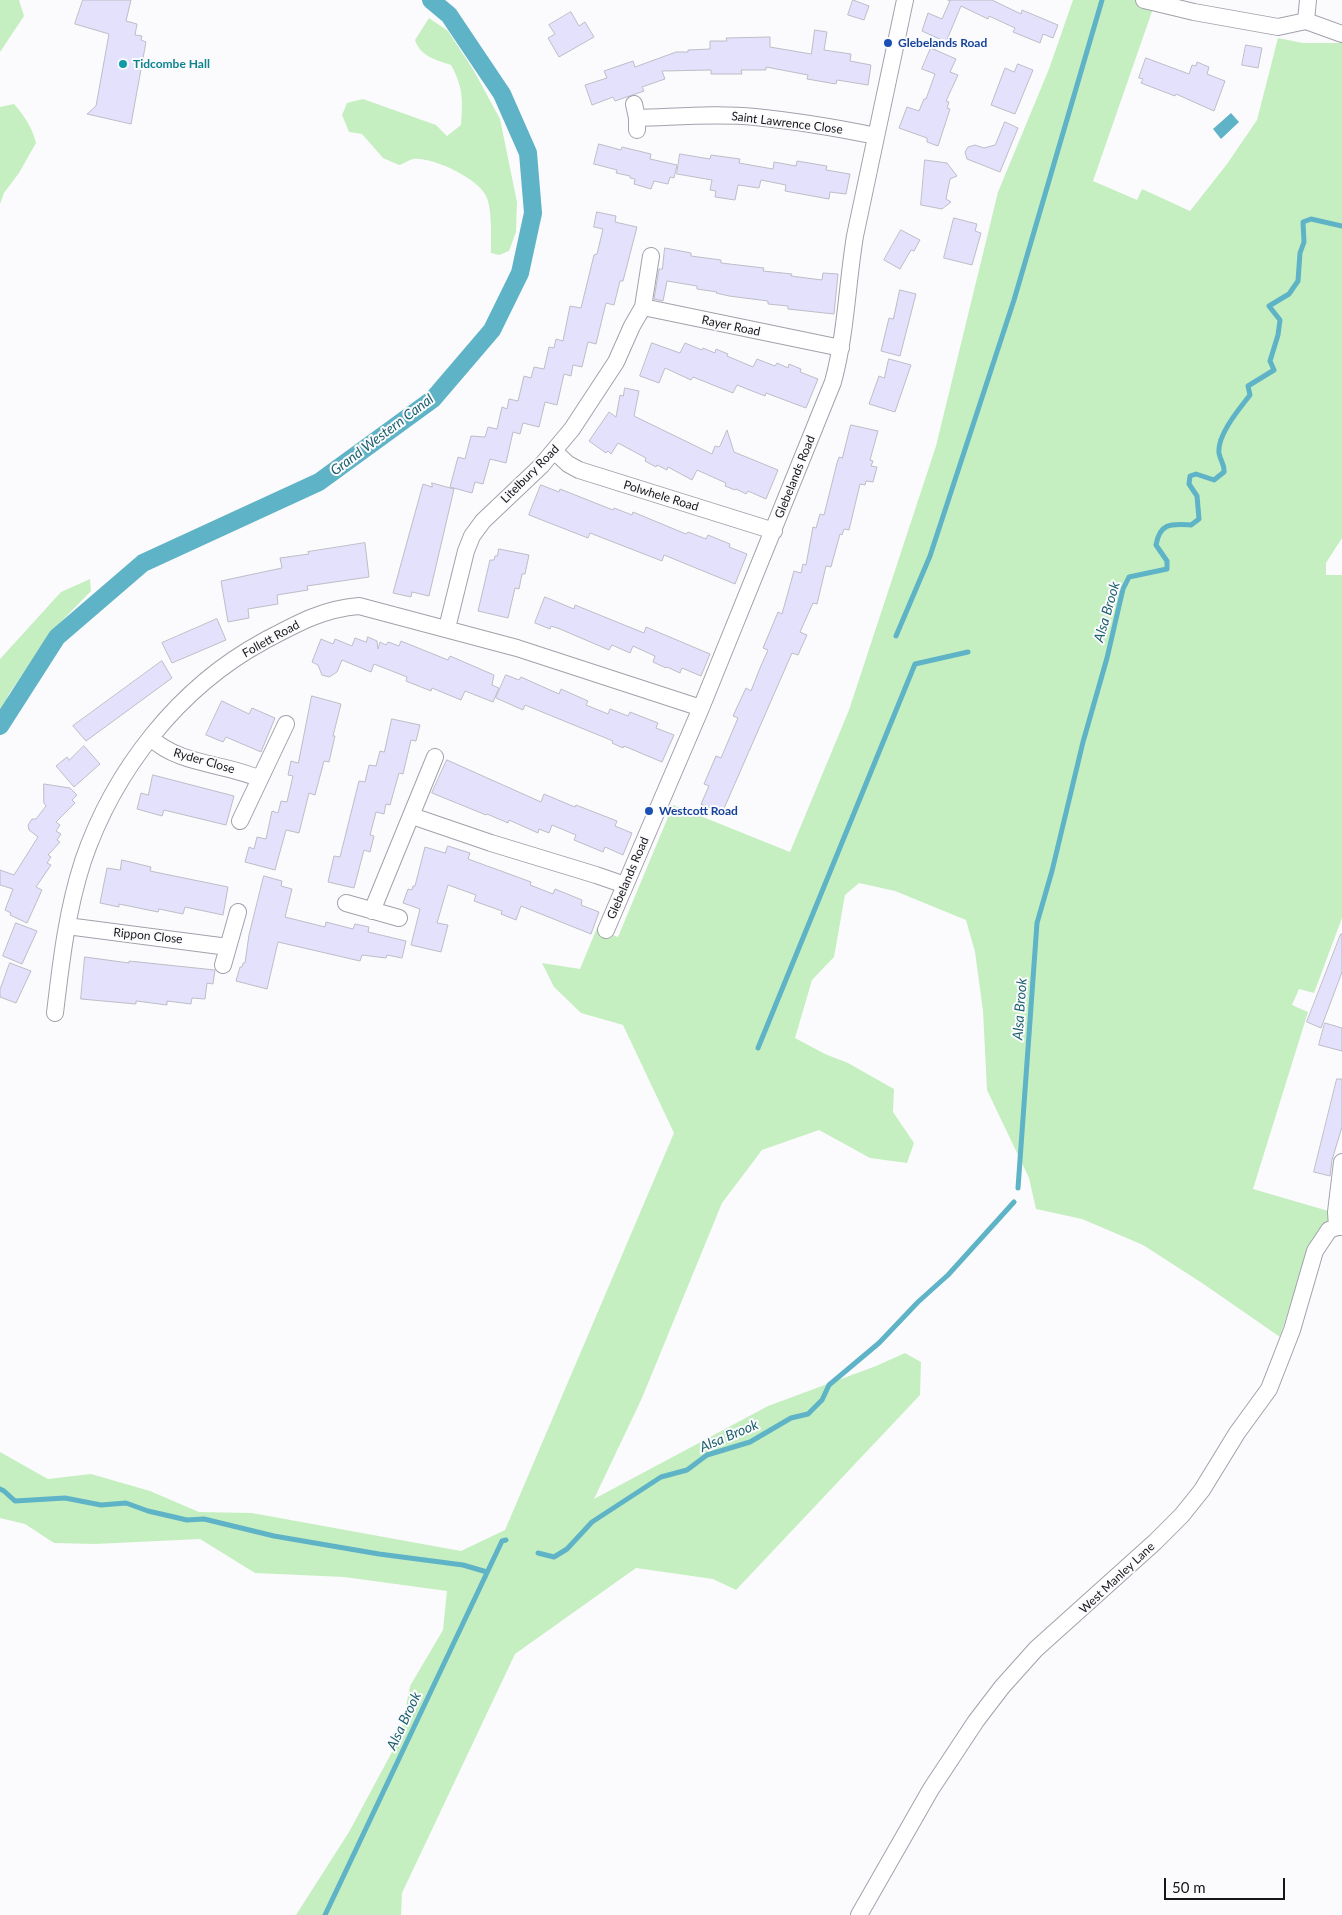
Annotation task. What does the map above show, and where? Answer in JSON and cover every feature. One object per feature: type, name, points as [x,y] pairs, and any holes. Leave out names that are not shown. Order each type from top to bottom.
[{"type":"street","name":"Glebelands Road","points":[[606,930],[701,708],[833,382],[841,348],[853,245],[905,0]]},
{"type":"street","points":[[1144,0],[1194,12],[1278,27],[1306,21],[1342,34]]},
{"type":"street","points":[[1306,21],[1308,0]]},
{"type":"street","name":"Saint Lawrence Close","points":[[636,117],[755,117],[876,136]]},
{"type":"street","points":[[643,307],[651,256]]},
{"type":"street","name":"Rayer Road","points":[[643,307],[841,348]]},
{"type":"street","name":"Litelbury Road","points":[[447,628],[472,536],[483,521],[554,452],[572,429],[616,362],[632,326],[643,307]]},
{"type":"street","name":"Polwhele Road","points":[[554,452],[568,464],[579,470],[774,531]]},
{"type":"street","name":"Follett Road","points":[[55,1013],[67,926],[83,861],[96,829],[120,782],[151,738],[200,684],[253,647],[321,613],[359,606],[447,628],[517,648],[701,708]]},
{"type":"street","points":[[240,821],[286,724]]},
{"type":"street","name":"Ryder Close","points":[[151,738],[165,750],[247,773],[260,779]]},
{"type":"street","points":[[372,911],[435,757]]},
{"type":"street","points":[[412,816],[517,851],[596,874],[625,886]]},
{"type":"street","points":[[346,903],[399,918]]},
{"type":"street","points":[[223,965],[238,912]]},
{"type":"street","name":"Rippon Close","points":[[67,926],[228,947]]},
{"type":"street","points":[[1339,1227],[1336,1212],[1342,1162]]},
{"type":"street","name":"West Manley Lane","points":[[859,1915],[931,1789],[976,1721],[1002,1687],[1036,1650],[1155,1542],[1182,1515],[1202,1490],[1268,1389],[1292,1330],[1315,1251],[1329,1230],[1339,1227]]},
{"type":"green space","points":[[0,0],[19,0],[24,16],[0,52]]},
{"type":"green space","points":[[1073,0],[1156,0],[1093,181],[1137,200],[1142,189],[1190,211],[1227,164],[1257,120],[1278,38],[1303,43],[1342,43],[1342,538],[1326,563],[1326,575],[1342,575],[1342,918],[1314,993],[1299,989],[1292,1005],[1308,1012],[1253,1189],[1332,1212],[1331,1224],[1307,1252],[1280,1337],[1143,1245],[1082,1219],[1036,1209],[1029,1178],[987,1090],[983,1011],[975,952],[966,920],[895,891],[859,883],[845,895],[834,957],[812,980],[795,1038],[825,1054],[848,1063],[894,1089],[893,1112],[914,1143],[907,1163],[870,1158],[819,1130],[762,1150],[722,1203],[642,1398],[594,1499],[768,1406],[876,1366],[905,1353],[921,1362],[920,1395],[736,1590],[713,1579],[636,1568],[515,1654],[402,1893],[401,1915],[296,1915],[349,1832],[400,1737],[410,1686],[443,1630],[447,1591],[344,1577],[255,1573],[200,1539],[95,1544],[54,1543],[25,1524],[0,1518],[0,1452],[48,1479],[91,1474],[150,1491],[199,1512],[252,1513],[461,1551],[505,1530],[674,1133],[623,1025],[581,1013],[554,987],[542,963],[580,969],[597,928],[618,937],[673,805],[790,852],[849,710],[936,446],[998,192],[1049,69]]},
{"type":"green space","points":[[429,18],[448,31],[474,71],[500,119],[517,202],[516,232],[509,251],[499,255],[491,253],[490,210],[483,191],[466,177],[443,165],[422,159],[413,159],[399,165],[383,158],[362,134],[349,132],[342,115],[347,103],[363,99],[436,125],[447,136],[461,125],[461,94],[458,80],[451,65],[425,54],[415,40]]},
{"type":"green space","points":[[14,104],[28,122],[36,143],[19,173],[4,193],[0,204],[0,107]]},
{"type":"green space","points":[[90,579],[91,591],[50,633],[9,694],[0,712],[0,659],[61,592]]},
{"type":"water","points":[[1231,113],[1239,122],[1221,139],[1213,129]]},
{"type":"building","name":"Tidcombe Hall","points":[[83,0],[131,0],[126,21],[137,24],[135,35],[142,36],[141,40],[146,42],[131,124],[87,114],[96,106],[109,34],[75,24]]},
{"type":"building","points":[[853,0],[869,6],[864,20],[848,15]]},
{"type":"building","points":[[948,0],[992,0],[1021,14],[1022,10],[1058,25],[1053,38],[1043,34],[1040,43],[1013,32],[1015,28],[989,16],[988,19],[961,6],[946,42],[922,31],[928,13],[942,19],[950,1]]},
{"type":"building","points":[[571,12],[579,26],[585,22],[594,37],[559,57],[548,38],[555,34],[549,25]]},
{"type":"building","points":[[815,30],[827,32],[824,50],[851,54],[850,61],[871,65],[868,85],[837,80],[836,84],[807,79],[808,75],[766,67],[766,70],[741,70],[742,74],[711,74],[711,70],[662,71],[665,79],[642,87],[644,91],[615,101],[613,97],[592,105],[585,85],[607,78],[604,71],[633,61],[635,67],[676,52],[710,49],[710,41],[727,41],[726,38],[770,37],[770,47],[811,54]]},
{"type":"building","points":[[1246,45],[1262,48],[1258,68],[1242,65]]},
{"type":"building","points":[[931,48],[956,59],[950,72],[958,75],[946,101],[949,102],[947,108],[950,109],[938,146],[927,142],[927,138],[899,128],[907,107],[919,111],[924,99],[926,99],[935,74],[922,69]]},
{"type":"building","points":[[1146,58],[1189,74],[1192,65],[1196,66],[1197,62],[1209,67],[1207,74],[1225,81],[1214,111],[1176,94],[1175,96],[1141,83],[1143,79],[1139,78]]},
{"type":"building","points":[[1018,64],[1033,70],[1015,114],[991,105],[1005,68],[1014,72]]},
{"type":"building","points":[[1005,122],[1018,128],[1000,172],[967,159],[965,152],[968,147],[975,145],[984,148],[995,145]]},
{"type":"building","points":[[599,144],[621,150],[622,147],[651,154],[650,159],[677,165],[674,178],[670,177],[668,184],[654,181],[651,189],[634,184],[635,179],[630,178],[630,176],[616,173],[617,170],[594,164]]},
{"type":"building","points":[[680,154],[710,159],[711,155],[740,159],[739,163],[773,169],[774,162],[796,166],[797,161],[827,166],[826,170],[850,174],[846,194],[830,192],[829,199],[785,191],[786,185],[761,180],[759,188],[738,185],[735,200],[715,197],[716,191],[710,190],[712,180],[677,174]]},
{"type":"building","points":[[925,160],[947,163],[957,176],[950,179],[946,199],[951,202],[942,209],[921,205]]},
{"type":"building","points":[[597,212],[616,216],[615,222],[637,227],[623,281],[620,281],[614,305],[606,303],[596,344],[588,342],[582,367],[573,365],[571,376],[564,374],[557,405],[545,402],[539,427],[523,423],[520,434],[513,432],[506,463],[490,459],[483,484],[475,482],[472,493],[450,487],[458,457],[465,459],[471,436],[485,437],[488,427],[497,429],[502,407],[507,409],[509,399],[518,401],[524,376],[531,378],[534,367],[544,369],[549,347],[554,348],[556,339],[563,341],[570,306],[581,308],[594,255],[597,254],[603,229],[594,227]]},
{"type":"building","points":[[954,218],[977,224],[975,231],[981,233],[972,265],[944,258]]},
{"type":"building","points":[[901,230],[920,240],[914,251],[911,250],[900,269],[884,260]]},
{"type":"building","points":[[665,248],[691,253],[691,256],[721,260],[721,263],[764,268],[763,271],[792,274],[791,276],[822,280],[823,273],[838,274],[834,314],[788,309],[788,306],[768,304],[768,301],[729,296],[697,289],[697,286],[667,281],[663,301],[654,299]]},
{"type":"building","points":[[900,290],[916,294],[900,356],[881,351],[889,318],[893,319]]},
{"type":"building","points":[[652,343],[680,353],[685,343],[715,353],[716,349],[753,367],[757,359],[775,366],[777,363],[788,368],[789,364],[801,369],[800,372],[818,379],[806,408],[766,393],[765,396],[737,385],[733,393],[693,377],[691,380],[665,368],[659,383],[640,376]]},
{"type":"building","points":[[889,359],[911,365],[895,412],[869,404],[879,376],[884,378]]},
{"type":"building","points":[[625,388],[639,391],[634,416],[712,454],[715,446],[720,446],[727,430],[734,452],[778,470],[766,499],[748,491],[746,494],[725,486],[726,483],[697,470],[692,480],[668,467],[667,470],[657,465],[656,467],[645,461],[646,458],[618,443],[611,454],[608,451],[606,453],[589,441],[609,412],[616,417],[620,395],[623,396]]},
{"type":"building","points":[[851,425],[878,431],[870,460],[873,461],[871,466],[877,467],[873,482],[866,481],[865,485],[860,484],[849,530],[844,529],[842,535],[840,534],[831,567],[826,566],[817,604],[813,603],[800,632],[807,635],[798,655],[792,653],[722,813],[701,804],[709,786],[704,784],[716,756],[721,758],[738,718],[733,716],[746,688],[751,691],[768,650],[763,648],[778,612],[782,614],[794,571],[801,573],[803,564],[806,565],[813,527],[816,528],[820,514],[824,515],[837,463],[839,457],[842,458]]},
{"type":"building","points":[[432,483],[454,489],[429,596],[412,592],[411,597],[393,593],[423,484],[432,487]]},
{"type":"building","points":[[541,485],[559,492],[560,489],[613,510],[614,508],[632,515],[633,512],[686,534],[688,532],[706,539],[708,535],[730,544],[729,547],[747,554],[735,584],[664,555],[662,561],[590,533],[588,538],[529,515]]},
{"type":"building","points":[[365,543],[369,577],[307,586],[308,590],[277,595],[278,604],[248,609],[249,618],[228,622],[221,581],[282,568],[280,558]]},
{"type":"building","points":[[499,549],[529,555],[525,574],[522,574],[519,589],[515,588],[508,618],[478,611],[490,560],[494,560]]},
{"type":"building","points":[[545,597],[574,609],[575,605],[644,633],[646,627],[710,654],[701,676],[682,668],[680,673],[666,668],[653,662],[655,656],[633,646],[630,653],[612,645],[609,650],[560,629],[551,626],[550,629],[535,623]]},
{"type":"building","points":[[217,619],[226,640],[172,663],[162,643]]},
{"type":"building","points":[[368,637],[377,641],[378,649],[380,642],[386,645],[388,642],[399,646],[401,641],[448,660],[450,656],[494,675],[492,685],[499,688],[493,702],[465,691],[461,700],[432,688],[431,691],[406,681],[407,677],[374,664],[371,672],[342,660],[337,672],[329,677],[322,675],[318,665],[312,662],[321,639],[333,644],[335,639],[352,646],[355,638],[366,642]]},
{"type":"building","points":[[162,661],[172,678],[86,741],[73,726]]},
{"type":"building","points":[[506,675],[519,680],[521,677],[559,694],[561,689],[588,701],[586,705],[608,714],[610,709],[628,716],[630,712],[658,723],[656,728],[674,735],[662,762],[624,746],[623,748],[612,743],[613,741],[525,705],[523,710],[496,698]]},
{"type":"building","points":[[312,696],[341,704],[329,762],[324,761],[315,795],[309,793],[299,833],[286,830],[275,870],[245,862],[249,847],[254,849],[257,837],[266,839],[272,811],[278,813],[281,801],[287,802],[293,776],[288,775],[291,761],[298,763]]},
{"type":"building","points":[[222,701],[249,714],[252,708],[275,718],[261,752],[226,737],[223,742],[206,735]]},
{"type":"building","points":[[392,719],[420,725],[416,741],[411,740],[403,774],[399,773],[390,805],[386,804],[384,814],[376,812],[370,835],[374,836],[370,852],[364,850],[354,888],[328,882],[334,856],[340,857],[359,781],[365,782],[369,765],[376,766],[380,751],[384,752]]},
{"type":"building","points":[[84,746],[100,764],[74,787],[56,766],[67,757],[69,760]]},
{"type":"building","points":[[447,760],[541,802],[544,794],[617,821],[615,826],[632,833],[623,855],[605,847],[603,852],[574,840],[576,835],[552,825],[549,833],[539,829],[538,833],[509,820],[508,823],[432,793]]},
{"type":"building","points":[[153,775],[234,796],[226,825],[164,810],[162,816],[137,809],[141,793],[148,795]]},
{"type":"building","points":[[44,784],[70,788],[77,795],[72,800],[75,803],[56,822],[60,825],[56,831],[61,834],[57,840],[60,842],[48,855],[51,857],[47,863],[51,865],[36,887],[42,890],[27,923],[10,915],[11,913],[5,910],[13,889],[0,885],[0,870],[14,875],[38,837],[29,830],[28,825],[32,819],[36,819],[46,806],[44,803]]},
{"type":"building","points":[[448,846],[470,853],[468,859],[531,882],[530,885],[553,894],[555,889],[582,900],[581,905],[599,912],[591,934],[521,906],[516,920],[501,914],[502,911],[474,901],[476,895],[448,885],[437,923],[448,925],[441,952],[411,945],[420,909],[403,903],[408,889],[412,890],[413,886],[415,886],[425,847],[445,853]]},
{"type":"building","points":[[122,860],[151,867],[150,871],[228,887],[223,915],[185,907],[183,914],[159,909],[158,912],[119,904],[119,907],[100,903],[107,868],[120,870]]},
{"type":"building","points":[[264,876],[282,881],[281,886],[292,889],[285,917],[325,927],[326,922],[353,929],[355,924],[369,927],[368,932],[406,941],[402,958],[387,955],[386,958],[362,955],[360,961],[278,942],[267,989],[236,981],[240,967],[245,963],[249,935]]},
{"type":"building","points":[[16,923],[37,931],[22,964],[3,956]]},
{"type":"building","points":[[1341,934],[1342,972],[1321,1028],[1307,1022]]},
{"type":"building","points":[[85,957],[129,963],[129,961],[215,970],[213,984],[207,983],[205,999],[192,998],[191,1004],[167,1001],[167,1005],[136,1001],[136,1004],[81,999]]},
{"type":"building","points":[[10,963],[31,971],[16,1003],[0,997],[0,990]]},
{"type":"building","points":[[1325,1023],[1342,1028],[1342,1051],[1319,1045]]},
{"type":"building","points":[[1337,1079],[1342,1079],[1342,1127],[1332,1160],[1330,1176],[1314,1172]]},
{"type":"waterway","name":"Grand Western Canal","points":[[0,726],[57,637],[143,563],[319,482],[433,399],[492,330],[520,273],[533,213],[528,153],[502,94],[449,15],[431,0]]},
{"type":"waterway","points":[[896,636],[930,556],[1014,300],[1102,0]]},
{"type":"waterway","name":"Alsa Brook","points":[[1018,1188],[1037,923],[1052,871],[1083,742],[1107,658],[1123,589],[1129,577],[1167,569],[1167,561],[1156,545],[1160,532],[1164,528],[1178,524],[1191,525],[1199,519],[1197,496],[1189,484],[1190,476],[1196,474],[1214,480],[1224,472],[1219,453],[1221,438],[1250,395],[1248,386],[1274,370],[1270,361],[1278,335],[1280,320],[1269,306],[1289,294],[1298,281],[1300,253],[1304,242],[1303,222],[1311,219],[1342,226]]},
{"type":"waterway","points":[[758,1048],[915,664],[968,652]]},
{"type":"waterway","name":"Alsa Brook","points":[[538,1553],[554,1557],[567,1549],[592,1522],[661,1477],[687,1470],[707,1455],[750,1442],[791,1418],[808,1414],[822,1400],[829,1385],[879,1343],[918,1302],[948,1275],[1014,1202]]},
{"type":"waterway","points":[[0,1489],[15,1501],[65,1498],[101,1505],[126,1503],[148,1511],[187,1520],[204,1519],[274,1536],[379,1554],[463,1565],[487,1572]]},
{"type":"waterway","name":"Alsa Brook","points":[[325,1915],[502,1541],[506,1540]]},
{"type":"place","name":"Glebelands Road","points":[[888,43]]},
{"type":"place","name":"Tidcombe Hall","points":[[123,64]]},
{"type":"place","name":"Westcott Road","points":[[649,811]]}]
